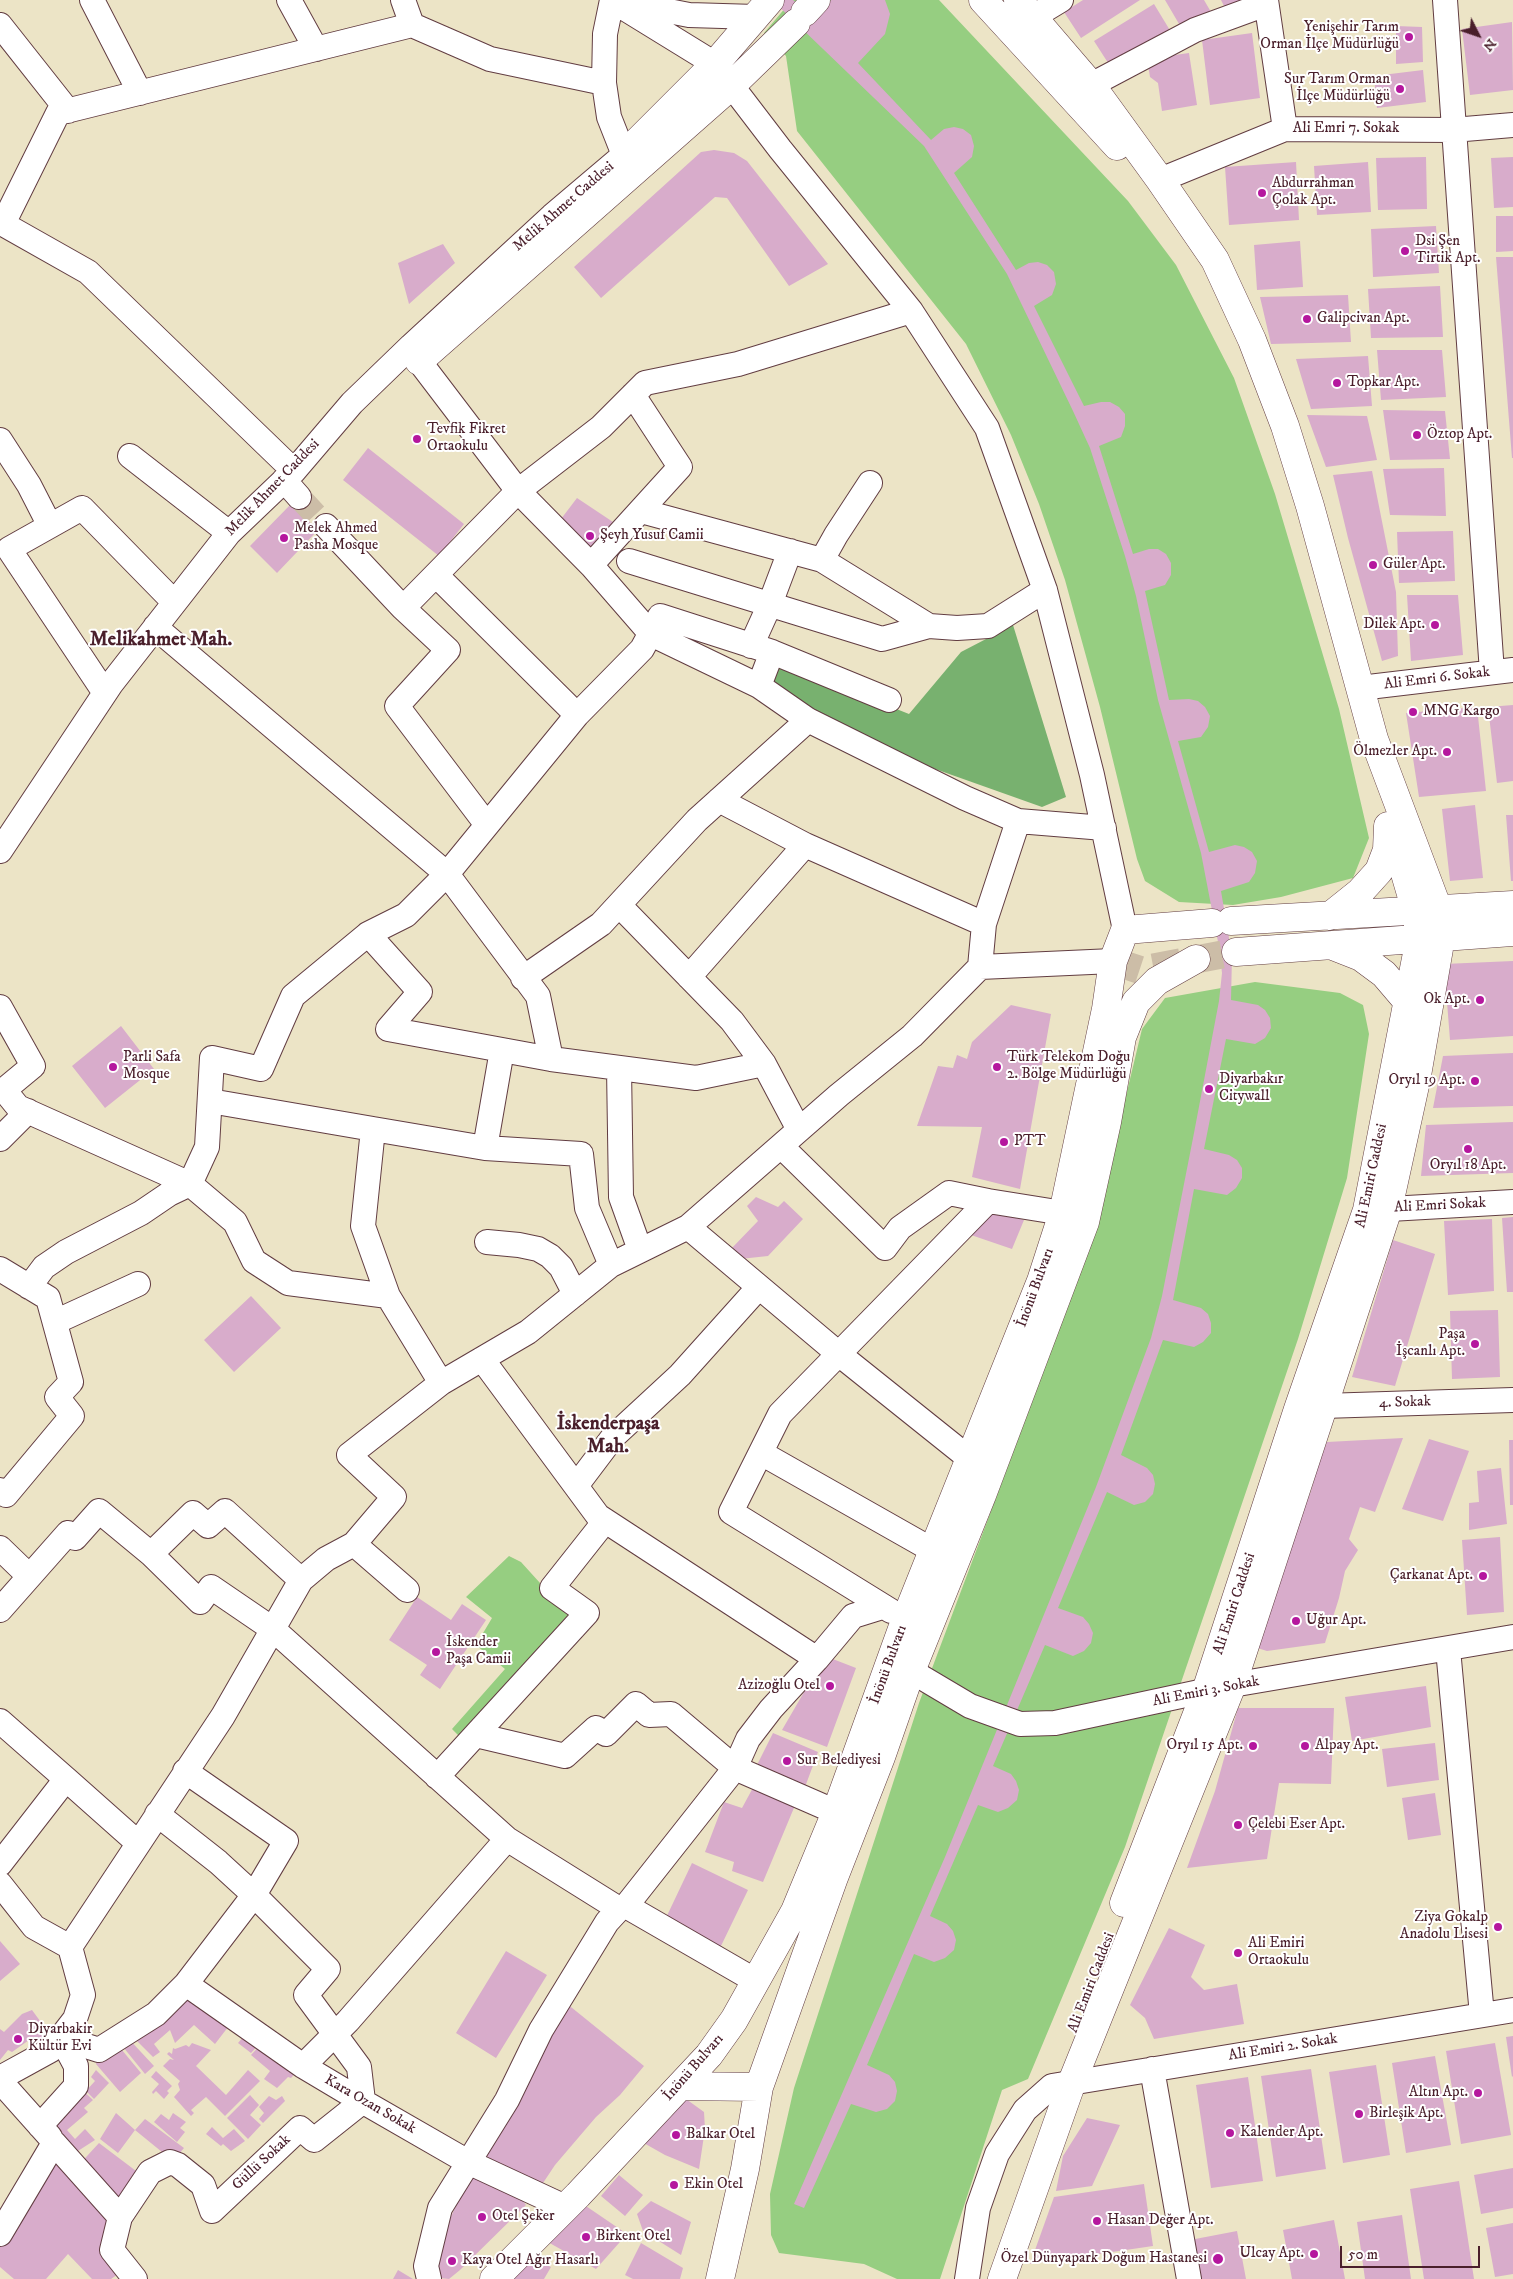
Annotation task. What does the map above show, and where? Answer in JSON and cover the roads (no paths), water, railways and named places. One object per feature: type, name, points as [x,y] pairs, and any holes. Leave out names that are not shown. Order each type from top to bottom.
[{"type":"main road","points":[[983,0],[1116,145],[1160,180]]},
{"type":"main road","points":[[624,155],[715,64],[763,8]]},
{"type":"main road","points":[[1025,9],[1090,85],[1160,180],[1214,260],[1252,340],[1285,426],[1310,506],[1339,618],[1374,739],[1427,910]]},
{"type":"main road","points":[[415,354],[732,85],[806,12]]},
{"type":"main road","points":[[1374,739],[1372,766],[1388,818],[1427,910]]},
{"type":"main road","points":[[1330,916],[1360,892],[1379,871],[1386,850],[1388,818]]},
{"type":"main road","points":[[1125,930],[1222,922],[1513,905]]},
{"type":"main road","name":"Ali Emiri Caddesi","points":[[984,2279],[1219,1688],[1310,1408],[1378,1209],[1407,1001],[1430,938],[1427,910]]},
{"type":"main road","name":"İnönü Bulvarı","points":[[494,2279],[709,2055],[734,2020],[794,1911],[836,1812],[894,1612],[934,1551],[1041,1281],[1063,1213],[1106,1009],[1113,962],[1125,930]]},
{"type":"main road","points":[[1236,952],[1513,932]]},
{"type":"main road","points":[[1378,1209],[1416,1081],[1430,938]]},
{"type":"main road","points":[[1330,944],[1361,958],[1384,974],[1407,1001]]},
{"type":"main road","points":[[720,2279],[745,2169],[758,2087],[833,1880],[881,1757],[911,1671],[982,1495],[1084,1222],[1126,1028],[1136,1002],[1157,981],[1196,959]]},
{"type":"main road","points":[[1002,2279],[1062,2084]]},
{"type":"main road","points":[[680,2086],[758,2087]]},
{"type":"street","points":[[92,0],[140,93]]},
{"type":"street","points":[[289,0],[316,49]]},
{"type":"street","points":[[403,0],[412,25]]},
{"type":"street","points":[[612,0],[689,15],[763,8]]},
{"type":"street","points":[[612,0],[715,64],[780,149],[911,311],[987,428],[1046,590],[1104,828],[1125,930]]},
{"type":"street","points":[[612,0],[605,34],[604,83],[609,117],[624,155]]},
{"type":"street","points":[[1025,9],[1061,0]]},
{"type":"street","points":[[1446,0],[1453,84],[1453,130],[1502,671]]},
{"type":"street","points":[[1090,85],[1195,30],[1266,2],[1285,129]]},
{"type":"street","points":[[0,25],[68,111]]},
{"type":"street","points":[[292,483],[88,272],[2,223],[58,114],[412,25],[490,59],[604,83]]},
{"type":"street","name":"Ali Emri 7. Sokak","points":[[1160,180],[1285,129],[1453,130],[1513,125]]},
{"type":"street","name":"Melik Ahmet Caddesi","points":[[0,851],[105,693],[228,533],[292,483],[352,403],[415,354],[552,216],[624,155]]},
{"type":"street","points":[[403,608],[518,491],[601,427],[645,383],[738,364],[911,311]]},
{"type":"street","points":[[415,354],[518,491],[591,565],[651,634],[759,686],[808,720],[965,798],[1018,821],[1104,828]]},
{"type":"street","points":[[591,565],[680,467],[633,395]]},
{"type":"street","points":[[0,440],[30,485],[50,526]]},
{"type":"street","points":[[130,456],[228,533]]},
{"type":"street","points":[[822,560],[836,534],[870,483]]},
{"type":"street","points":[[105,693],[9,549],[82,508],[174,602]]},
{"type":"street","points":[[641,510],[822,560],[929,626]]},
{"type":"street","points":[[326,526],[403,608],[448,650],[397,706],[487,825]]},
{"type":"street","points":[[759,686],[762,649],[770,604],[790,552]]},
{"type":"street","points":[[629,561],[882,639],[929,626],[957,628],[988,626],[1046,590]]},
{"type":"street","points":[[436,575],[576,715]]},
{"type":"street","points":[[29,1287],[44,1266],[141,1213],[169,1194],[190,1184],[207,1147],[212,1058],[261,1068],[292,996],[368,934],[406,914],[446,874],[576,715],[642,649],[660,616],[762,649],[889,700]]},
{"type":"street","points":[[155,628],[446,874],[538,996],[552,1059]]},
{"type":"street","name":"Ali Emri 6. Sokak","points":[[1360,688],[1502,671]]},
{"type":"street","points":[[523,978],[601,924],[697,820],[808,720]]},
{"type":"street","points":[[719,800],[805,845],[984,924]]},
{"type":"street","points":[[70,1946],[223,1716],[301,1580],[326,1559],[354,1544],[394,1497],[349,1455],[441,1383],[528,1332],[611,1265],[688,1227],[799,1130],[912,1036],[980,967],[984,924],[1018,821]]},
{"type":"street","points":[[689,977],[805,845]]},
{"type":"street","points":[[619,905],[732,1021],[764,1064],[799,1130]]},
{"type":"street","points":[[368,934],[420,992],[388,1029],[552,1059],[696,1078],[764,1064]]},
{"type":"street","points":[[980,967],[1113,962]]},
{"type":"street","points":[[0,1007],[33,1066],[2,1092],[18,1107],[190,1184],[235,1222],[254,1261],[288,1284],[388,1296]]},
{"type":"street","points":[[485,1148],[502,1050]]},
{"type":"street","points":[[619,1068],[621,1197],[640,1250]]},
{"type":"street","points":[[210,1101],[485,1148],[581,1154],[587,1208],[611,1265]]},
{"type":"street","points":[[0,1139],[28,1111]]},
{"type":"street","points":[[373,1129],[363,1226],[388,1296],[441,1383]]},
{"type":"street","points":[[781,1146],[885,1248],[900,1228],[949,1193],[1063,1213]]},
{"type":"street","points":[[894,1612],[730,1512],[780,1414],[840,1355],[988,1200]]},
{"type":"street","name":"Ali Emri Sokak","points":[[1378,1209],[1513,1202]]},
{"type":"street","points":[[688,1227],[840,1355],[970,1459]]},
{"type":"street","points":[[487,1242],[520,1245],[538,1250],[550,1256],[561,1267],[575,1294]]},
{"type":"street","points":[[0,1269],[48,1298],[71,1382],[57,1397],[72,1416],[6,1495],[0,1490]]},
{"type":"street","points":[[55,1322],[138,1284]]},
{"type":"street","points":[[576,1486],[613,1437],[680,1376],[759,1287]]},
{"type":"street","points":[[482,1359],[598,1516],[817,1659]]},
{"type":"street","name":"4. Sokak","points":[[1310,1408],[1513,1400]]},
{"type":"street","points":[[761,1453],[934,1551]]},
{"type":"street","points":[[0,1610],[68,1533],[75,1538],[100,1511],[151,1554],[200,1602],[211,1586],[274,1630],[507,1840],[623,1908],[756,1982]]},
{"type":"street","points":[[151,1554],[193,1513],[208,1526],[225,1511],[301,1580]]},
{"type":"street","points":[[437,1777],[587,1613],[552,1588],[606,1521]]},
{"type":"street","points":[[354,1544],[407,1590]]},
{"type":"street","points":[[0,1548],[29,1576]]},
{"type":"street","points":[[429,2279],[426,2266],[440,2208],[507,2100],[540,2030],[607,1922],[623,1908],[735,1768],[748,1739],[765,1716],[853,1616],[894,1612]]},
{"type":"street","name":"Ali Emiri 3. Sokak","points":[[911,1671],[970,1706],[1020,1724],[1055,1723],[1219,1688],[1513,1637]]},
{"type":"street","points":[[1448,1649],[1482,2015]]},
{"type":"street","points":[[476,1735],[565,1756],[596,1728],[606,1734],[636,1704],[649,1715],[671,1714],[735,1768],[836,1812]]},
{"type":"street","points":[[0,1721],[138,1843]]},
{"type":"street","points":[[61,2038],[100,2050],[156,2014],[186,1984],[254,1895],[286,1841],[185,1771]]},
{"type":"street","points":[[0,1864],[66,1779]]},
{"type":"street","points":[[157,1814],[218,1862],[328,1968],[306,1995],[359,2067],[363,2101]]},
{"type":"street","points":[[303,2066],[348,2022],[507,1840]]},
{"type":"street","points":[[0,1884],[34,1927],[70,1946],[83,1995],[75,2020],[51,2050],[0,2079],[120,2217],[112,2250],[135,2279]]},
{"type":"street","name":"Kara Ozan Sokak","points":[[186,1984],[303,2066],[468,2162],[565,2207]]},
{"type":"street","name":"Ali Emiri 2. Sokak","points":[[1062,2084],[1513,2010]]},
{"type":"street","points":[[0,2234],[54,2143],[76,2086],[76,2066],[61,2038]]},
{"type":"street","points":[[1152,2069],[1189,2279]]},
{"type":"street","points":[[968,2279],[978,2208],[997,2154],[1024,2110],[1062,2084]]},
{"type":"street","name":"Güllü Sokak","points":[[120,2217],[150,2172],[170,2162],[178,2165],[203,2185],[212,2211],[300,2128],[314,2140],[363,2101]]},
{"type":"tunnel","points":[[299,497],[326,526]]},
{"type":"tunnel","points":[[1113,961],[1140,970],[1236,952]]},
{"type":"place","name":"Yenişehir Tarım Orman İlçe Müdürlüğü","points":[[1409,37]]},
{"type":"place","name":"Sur Tarım Orman İlçe Müdürlüğü","points":[[1400,89]]},
{"type":"place","name":"Abdurrahman Çolak Apt.","points":[[1262,193]]},
{"type":"place","name":"Dsi Şen Tirtik Apt.","points":[[1405,251]]},
{"type":"place","name":"Galipcivan Apt.","points":[[1307,319]]},
{"type":"place","name":"Topkar Apt.","points":[[1337,383]]},
{"type":"place","name":"Öztop Apt.","points":[[1417,435]]},
{"type":"place","name":"Tevfik Fikret Ortaokulu","points":[[417,439]]},
{"type":"place","name":"Şeyh Yusuf Camii","points":[[590,536]]},
{"type":"place","name":"Melek Ahmed Pasha Mosque","points":[[284,538]]},
{"type":"place","name":"Güler Apt.","points":[[1373,565]]},
{"type":"place","name":"Dilek Apt.","points":[[1435,625]]},
{"type":"place","name":"MNG Kargo","points":[[1413,712]]},
{"type":"place","name":"Ölmezler Apt.","points":[[1447,752]]},
{"type":"place","name":"Ok Apt.","points":[[1480,1000]]},
{"type":"place","name":"Parli Safa Mosque","points":[[113,1067]]},
{"type":"place","name":"Türk Telekom Doğu 2. Bölge Müdürlüğü","points":[[997,1067]]},
{"type":"place","name":"Oryıl 19 Apt.","points":[[1475,1081]]},
{"type":"place","name":"Diyarbakır Citywall","points":[[1209,1089]]},
{"type":"place","name":"PTT","points":[[1004,1142]]},
{"type":"place","name":"Oryıl 18 Apt.","points":[[1468,1149]]},
{"type":"place","name":"Paşa İşcanlı Apt.","points":[[1475,1344]]},
{"type":"place","name":"Çarkanat Apt.","points":[[1483,1576]]},
{"type":"place","name":"Uğur Apt.","points":[[1296,1621]]},
{"type":"place","name":"İskender Paşa Camii","points":[[436,1652]]},
{"type":"place","name":"Azizoğlu Otel","points":[[830,1686]]},
{"type":"place","name":"Oryıl 15 Apt.","points":[[1253,1746]]},
{"type":"place","name":"Alpay Apt.","points":[[1305,1746]]},
{"type":"place","name":"Sur Belediyesi","points":[[787,1761]]},
{"type":"place","name":"Çelebi Eser Apt.","points":[[1238,1825]]},
{"type":"place","name":"Ziya Gokalp Anadolu Lisesi","points":[[1498,1927]]},
{"type":"place","name":"Ali Emiri Ortaokulu","points":[[1238,1953]]},
{"type":"place","name":"Diyarbakir Kültür Evi","points":[[18,2039]]},
{"type":"place","name":"Altın Apt.","points":[[1478,2093]]},
{"type":"place","name":"Birleşik Apt.","points":[[1359,2114]]},
{"type":"place","name":"Kalender Apt.","points":[[1230,2133]]},
{"type":"place","name":"Balkar Otel","points":[[676,2135]]},
{"type":"place","name":"Ekin Otel","points":[[674,2185]]},
{"type":"place","name":"Otel Şeker","points":[[482,2217]]},
{"type":"place","name":"Hasan Değer Apt.","points":[[1097,2221]]},
{"type":"place","name":"Birkent Otel","points":[[586,2237]]},
{"type":"place","name":"Ulcay Apt.","points":[[1314,2254]]},
{"type":"place","name":"Özel Dünyapark Doğum Hastanesi","points":[[1218,2259]]},
{"type":"place","name":"Kaya Otel Ağır Hasarlı","points":[[452,2261]]},
{"type":"district","name":"Melikahmet Mah.","points":[[161,641]]},
{"type":"district","name":"İskenderpaşa Mah.","points":[[608,1436]]}]
